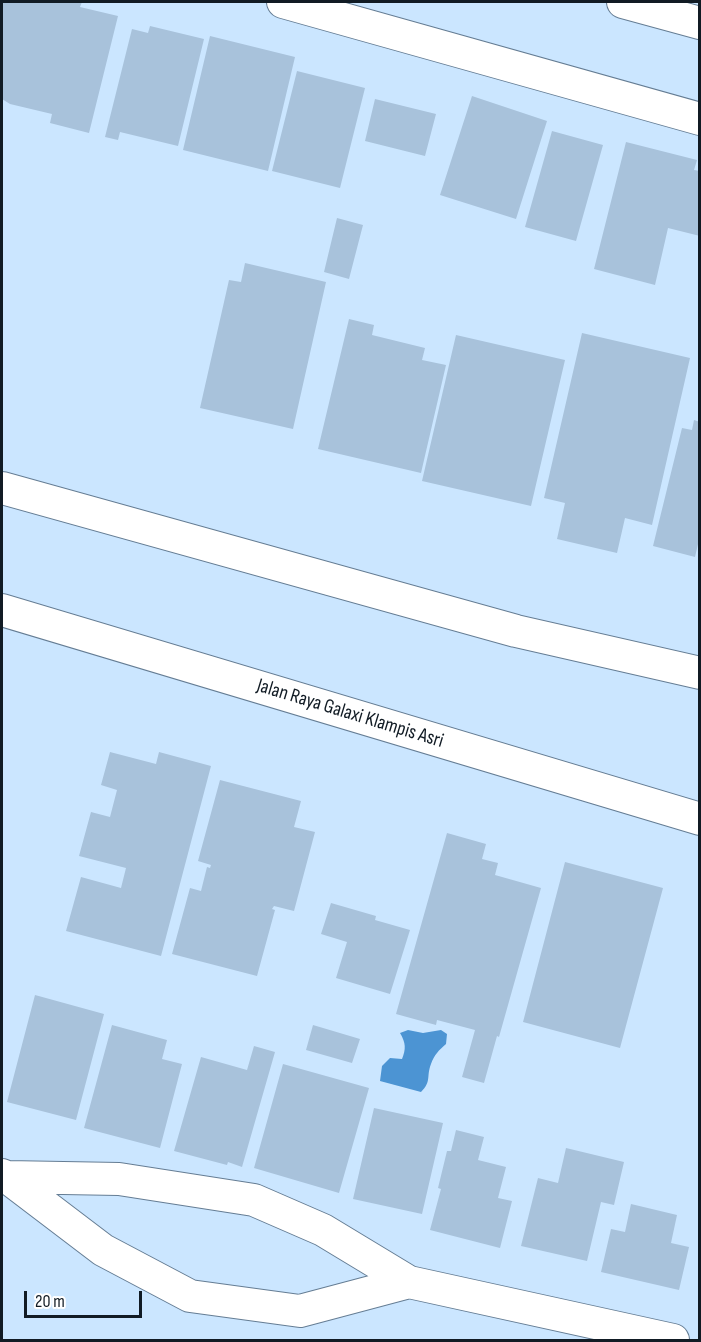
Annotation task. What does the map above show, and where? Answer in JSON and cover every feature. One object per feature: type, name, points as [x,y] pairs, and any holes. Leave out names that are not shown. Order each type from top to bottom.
[{"type":"street","points":[[623,2],[699,23]]},
{"type":"street","points":[[299,4],[699,119]]},
{"type":"street","points":[[2,488],[516,631],[699,673]]},
{"type":"street","name":"Jalan Raya Galaxi Klampis Asri","points":[[2,610],[699,819]]},
{"type":"street","points":[[4,1176],[119,1179],[254,1200],[323,1230],[409,1282],[673,1341]]},
{"type":"street","points":[[4,1176],[103,1250],[190,1296],[300,1311],[409,1282]]},
{"type":"water","points":[[408,1030],[423,1033],[441,1030],[447,1034],[446,1044],[434,1058],[428,1082],[421,1092],[380,1081],[382,1066],[390,1058],[402,1059],[405,1046],[400,1033]]},
{"type":"building","points":[[2,2],[82,2],[80,7],[118,16],[89,133],[50,123],[52,114],[10,104],[2,99]]},
{"type":"building","points":[[150,26],[204,39],[178,146],[120,132],[118,140],[105,137],[132,29],[148,33]]},
{"type":"building","points":[[210,36],[295,57],[268,171],[183,150]]},
{"type":"building","points":[[297,71],[365,88],[340,188],[272,171]]},
{"type":"building","points":[[472,96],[547,121],[516,219],[440,195]]},
{"type":"building","points":[[375,99],[436,114],[425,156],[365,141]]},
{"type":"building","points":[[552,131],[603,145],[576,241],[525,227]]},
{"type":"building","points":[[626,142],[697,160],[694,170],[700,171],[700,236],[668,228],[655,285],[594,269]]},
{"type":"building","points":[[337,218],[363,225],[349,279],[324,272]]},
{"type":"building","points":[[245,263],[326,282],[293,429],[200,408],[229,280],[241,282]]},
{"type":"building","points":[[349,319],[374,325],[372,335],[425,348],[422,360],[446,365],[421,473],[318,449]]},
{"type":"building","points":[[582,333],[690,358],[652,525],[625,518],[617,553],[557,539],[565,503],[544,498]]},
{"type":"building","points":[[456,335],[565,360],[531,506],[422,481]]},
{"type":"building","points":[[694,420],[700,422],[700,544],[698,544],[695,557],[653,546],[682,428],[692,430]]},
{"type":"building","points":[[110,752],[156,764],[159,752],[211,766],[161,956],[66,931],[81,877],[121,888],[126,868],[79,856],[91,812],[110,817],[117,790],[101,785]]},
{"type":"building","points":[[220,780],[301,801],[294,827],[315,832],[294,911],[274,906],[272,909],[275,910],[257,976],[172,954],[190,888],[201,891],[207,867],[210,868],[211,865],[198,861]]},
{"type":"building","points":[[447,833],[486,844],[482,859],[498,863],[495,875],[541,888],[484,1083],[462,1077],[475,1030],[437,1020],[436,1025],[396,1014]]},
{"type":"building","points":[[565,862],[663,888],[620,1048],[523,1022]]},
{"type":"building","points":[[331,903],[376,916],[375,920],[410,930],[390,994],[336,978],[347,942],[321,934]]},
{"type":"building","points":[[35,995],[104,1014],[76,1120],[7,1102]]},
{"type":"building","points":[[112,1025],[167,1040],[162,1059],[182,1064],[160,1148],[84,1128]]},
{"type":"building","points":[[313,1025],[360,1039],[352,1063],[306,1050]]},
{"type":"building","points":[[254,1046],[275,1052],[242,1167],[174,1151],[201,1057],[247,1070]]},
{"type":"building","points":[[283,1064],[369,1088],[339,1193],[254,1168]]},
{"type":"building","points":[[374,1108],[443,1123],[422,1214],[353,1199]]},
{"type":"building","points":[[456,1130],[484,1137],[478,1160],[506,1167],[498,1198],[512,1201],[500,1248],[430,1230],[441,1189],[438,1188],[447,1151],[451,1151]]},
{"type":"building","points":[[566,1148],[624,1162],[614,1205],[601,1202],[587,1261],[521,1246],[538,1178],[558,1183]]},
{"type":"building","points":[[631,1204],[677,1215],[671,1243],[689,1247],[679,1290],[601,1272],[611,1229],[625,1232]]}]
